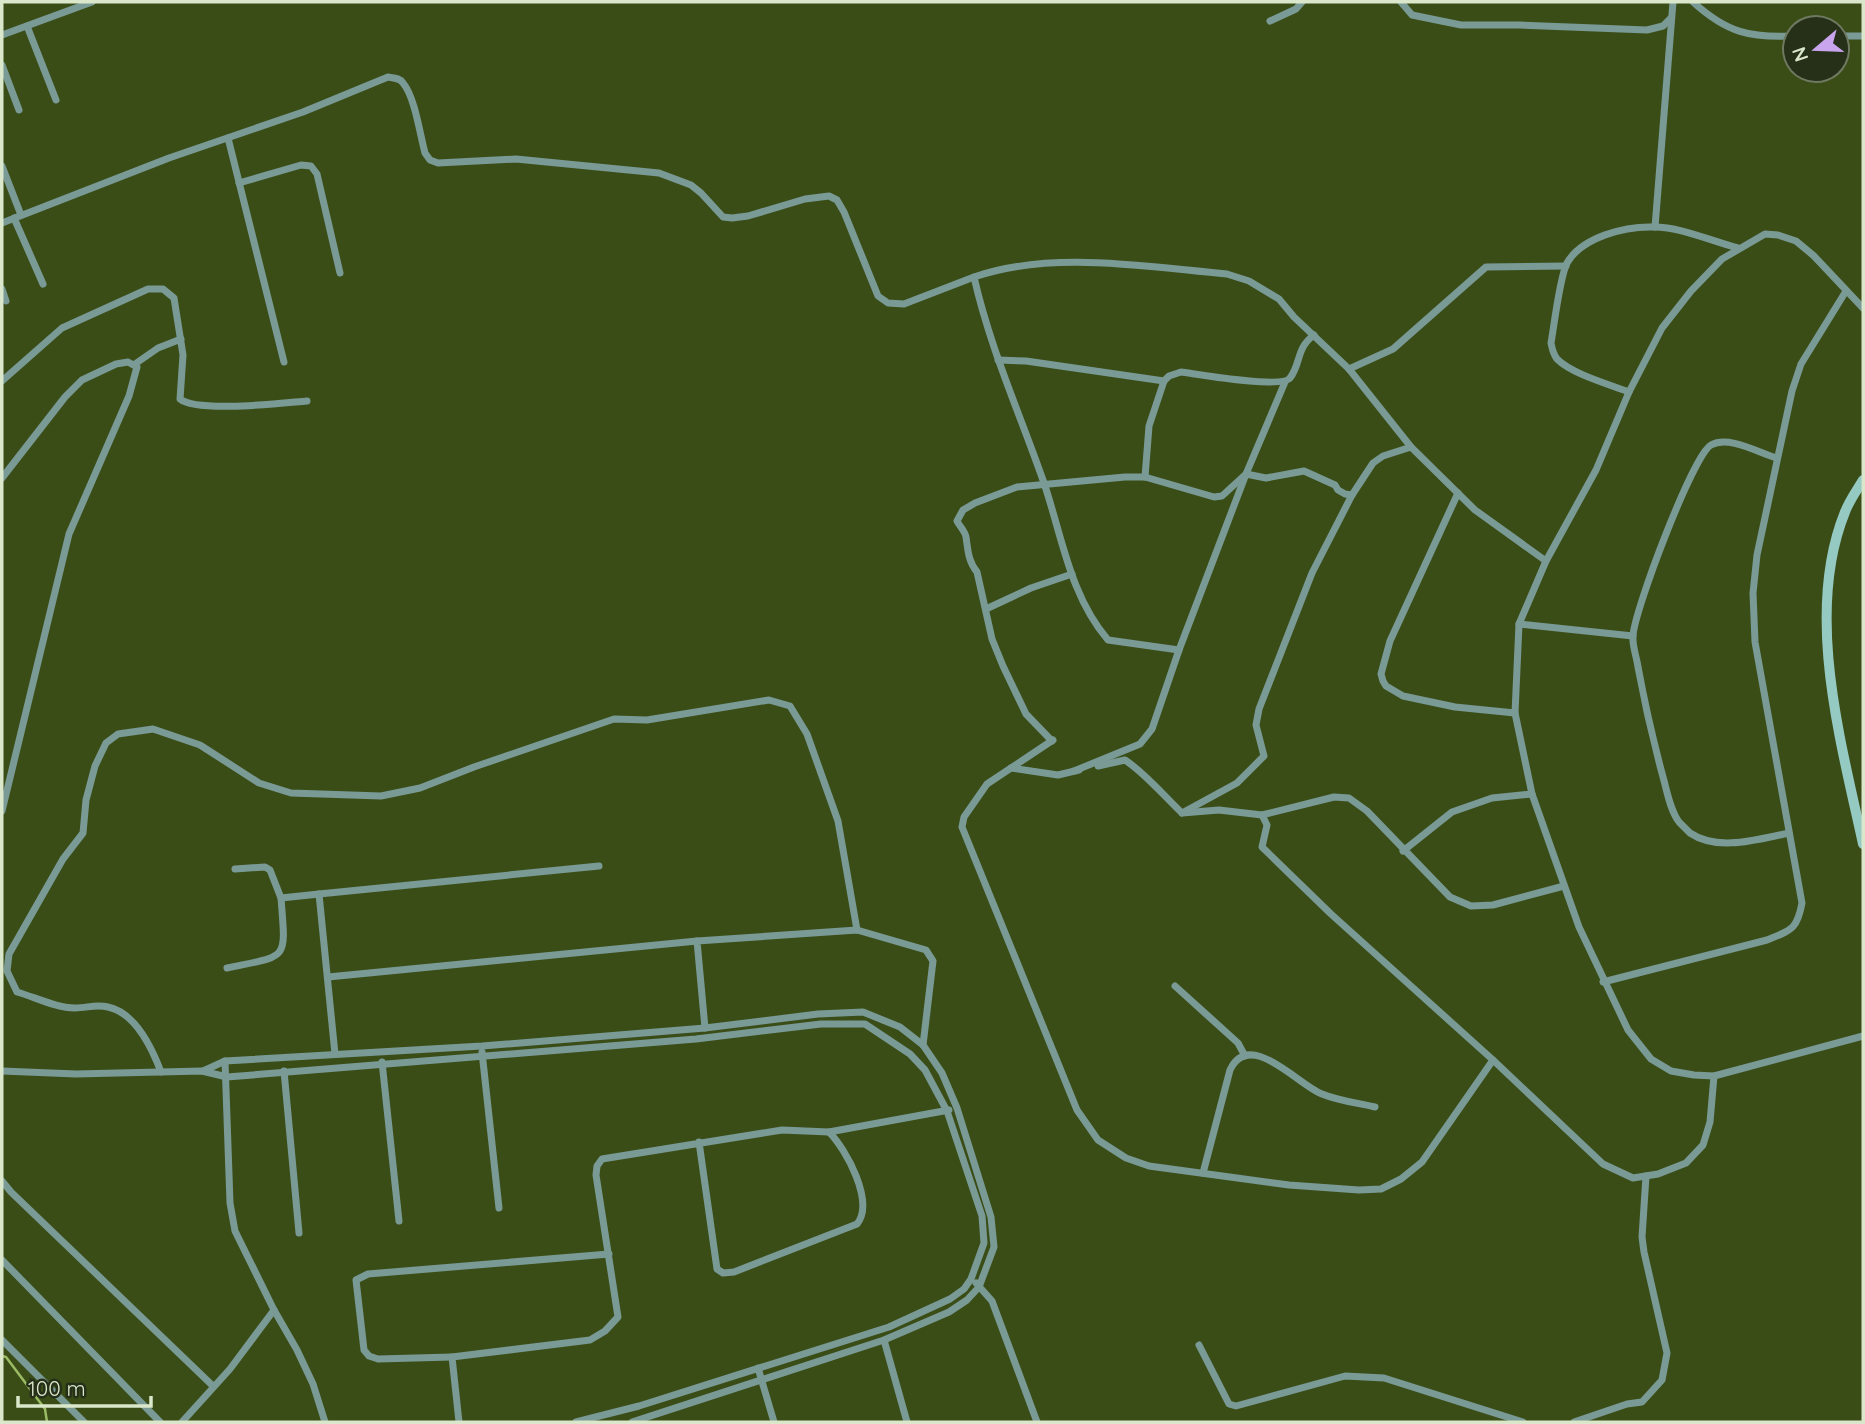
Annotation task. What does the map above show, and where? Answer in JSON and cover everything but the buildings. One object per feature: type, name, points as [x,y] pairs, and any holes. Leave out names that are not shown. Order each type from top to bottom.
[{"type":"main road","points":[[1863,481],[1845,511],[1835,541],[1825,616],[1836,706],[1863,844]]},
{"type":"street","points":[[2,35],[92,2]]},
{"type":"street","points":[[1269,21],[1296,9],[1302,2]]},
{"type":"street","points":[[1401,2],[1412,15],[1461,25],[1647,30],[1663,26],[1671,19]]},
{"type":"street","points":[[1655,227],[1673,2]]},
{"type":"street","points":[[1693,2],[1708,15],[1740,33],[1762,37],[1781,36]]},
{"type":"street","points":[[27,26],[56,100]]},
{"type":"street","points":[[2,65],[19,110]]},
{"type":"street","points":[[2,223],[303,112],[388,77],[396,78],[403,81],[410,99],[425,153],[430,160],[438,163],[516,159],[659,173],[691,185],[723,217],[732,218],[805,199],[829,196],[837,200],[844,212],[878,296],[888,303],[904,304],[974,277],[1010,267],[1083,263],[1227,274],[1249,281],[1279,299],[1349,369],[1411,447],[1475,510],[1546,561]]},
{"type":"street","points":[[228,138],[284,362]]},
{"type":"street","points":[[239,183],[301,165],[311,166],[317,174],[340,273]]},
{"type":"street","points":[[2,166],[17,217],[43,284]]},
{"type":"street","points":[[1629,392],[1580,372],[1555,356],[1551,343],[1566,266],[1574,255],[1590,242],[1613,234],[1655,227],[1738,248]]},
{"type":"street","points":[[1863,308],[1814,256],[1796,241],[1778,235],[1765,234],[1738,248],[1722,259],[1691,291],[1662,328],[1629,392],[1596,470],[1546,561],[1519,624],[1515,713],[1532,794],[1578,927],[1628,1030],[1651,1059],[1671,1070],[1694,1076],[1714,1076],[1863,1035]]},
{"type":"street","points":[[1349,369],[1393,349],[1486,267],[1566,266]]},
{"type":"street","points":[[974,277],[984,320],[1045,485],[1076,587],[1096,625],[1108,640],[1178,650]]},
{"type":"street","points":[[2,289],[6,300]]},
{"type":"street","points":[[2,381],[62,328],[148,289],[163,289],[174,298],[183,355],[180,399],[185,403],[219,406],[307,401]]},
{"type":"street","points":[[1604,982],[1767,940],[1787,932],[1799,921],[1802,903],[1755,642],[1753,593],[1777,458],[1801,364],[1846,291]]},
{"type":"street","points":[[1074,771],[1140,744],[1152,729],[1178,650],[1246,474],[1303,344],[1314,335]]},
{"type":"street","points":[[135,364],[158,348],[181,339]]},
{"type":"street","points":[[998,360],[1026,361],[1164,381]]},
{"type":"street","points":[[2,478],[65,397],[82,380],[116,365],[128,362],[135,364]]},
{"type":"street","points":[[2,811],[69,534],[129,396],[137,367],[135,364]]},
{"type":"street","points":[[1145,477],[1149,426],[1164,381],[1169,376],[1181,372],[1285,382]]},
{"type":"street","points":[[1777,458],[1725,441],[1711,445],[1702,453],[1689,478],[1647,587],[1633,636],[1648,723],[1678,821],[1692,834],[1726,843],[1789,833]]},
{"type":"street","points":[[1182,813],[1237,783],[1264,756],[1256,725],[1259,709],[1312,573],[1352,495],[1373,463],[1383,456],[1411,447]]},
{"type":"street","points":[[1246,474],[1266,478],[1304,471],[1335,485],[1345,494],[1352,495]]},
{"type":"street","points":[[1053,740],[1026,714],[992,639],[976,572],[966,548],[966,533],[959,527],[958,516],[975,503],[1017,487],[1145,477],[1214,497],[1222,496],[1246,474]]},
{"type":"street","points":[[1458,493],[1390,641],[1381,674],[1386,686],[1403,696],[1455,707],[1515,713]]},
{"type":"street","points":[[986,609],[1031,588],[1072,575]]},
{"type":"street","points":[[1519,624],[1633,636]]},
{"type":"street","points":[[161,1072],[143,1035],[127,1016],[111,1007],[61,1006],[17,992],[7,971],[9,954],[63,859],[83,833],[86,800],[95,766],[106,743],[118,734],[153,729],[200,745],[259,783],[291,793],[381,796],[421,788],[614,719],[647,720],[769,699],[789,706],[807,734],[838,821],[858,930]]},
{"type":"street","points":[[1053,740],[1011,768],[1058,775],[1125,760],[1138,768],[1182,813],[1219,810],[1262,815],[1334,797],[1349,798],[1367,811],[1450,897],[1471,906],[1493,905],[1564,886]]},
{"type":"street","points":[[1053,740],[987,784],[964,817],[962,827],[1077,1110],[1098,1140],[1126,1158],[1149,1166],[1289,1185],[1359,1191],[1381,1189],[1401,1179],[1422,1162],[1493,1060]]},
{"type":"street","points":[[1403,851],[1452,812],[1492,798],[1532,794]]},
{"type":"street","points":[[1262,815],[1267,825],[1262,847],[1603,1164],[1633,1178],[1658,1174],[1686,1163],[1703,1144],[1710,1122],[1714,1076]]},
{"type":"street","points":[[281,898],[599,866]]},
{"type":"street","points":[[228,968],[275,958],[281,952],[284,941],[281,898],[270,870],[265,867],[235,869]]},
{"type":"street","points":[[319,894],[335,1054]]},
{"type":"street","points":[[328,977],[696,941],[858,930],[926,950],[933,961],[923,1045]]},
{"type":"street","points":[[696,941],[705,1028]]},
{"type":"street","points":[[1175,986],[1238,1043],[1245,1056]]},
{"type":"street","points":[[202,1072],[225,1061],[382,1054],[705,1028],[818,1014],[863,1012],[900,1027],[923,1045],[942,1073],[957,1108],[991,1217],[994,1247],[979,1287],[967,1300],[949,1312],[884,1340],[644,1421],[632,1422]]},
{"type":"street","points":[[2,1071],[76,1074],[202,1072],[227,1077],[284,1070],[696,1039],[821,1024],[865,1024],[910,1054],[925,1070],[947,1111],[982,1216],[984,1243],[971,1279],[964,1289],[950,1299],[889,1327],[639,1406],[576,1422]]},
{"type":"street","points":[[482,1046],[499,1208]]},
{"type":"street","points":[[382,1054],[399,1221]]},
{"type":"street","points":[[1203,1173],[1230,1070],[1238,1058],[1245,1056],[1271,1060],[1319,1094],[1376,1107]]},
{"type":"street","points":[[225,1061],[230,1203],[235,1231],[303,1361],[325,1422]]},
{"type":"street","points":[[284,1070],[299,1233]]},
{"type":"street","points":[[609,1254],[368,1273],[356,1280],[364,1350],[369,1356],[378,1359],[452,1357],[590,1340],[605,1331],[618,1317],[609,1254],[596,1175],[597,1166],[602,1159],[782,1130],[829,1132],[957,1108]]},
{"type":"street","points":[[699,1142],[716,1269],[723,1273],[734,1272],[845,1229],[857,1224],[861,1219],[863,1198],[845,1150],[829,1132]]},
{"type":"street","points":[[1574,1422],[1627,1404],[1642,1402],[1662,1380],[1667,1353],[1642,1237],[1646,1176]]},
{"type":"street","points":[[2,1181],[213,1387]]},
{"type":"street","points":[[2,1260],[160,1422]]},
{"type":"street","points":[[971,1279],[992,1301],[1037,1422]]},
{"type":"street","points":[[182,1422],[230,1369],[274,1310]]},
{"type":"street","points":[[2,1340],[84,1422]]},
{"type":"street","points":[[884,1340],[907,1422]]},
{"type":"street","points":[[1199,1345],[1229,1404],[1236,1406],[1345,1376],[1384,1378],[1523,1422]]},
{"type":"street","points":[[452,1357],[458,1422]]},
{"type":"street","points":[[758,1368],[774,1422]]},
{"type":"street","points":[[639,1406],[644,1421]]},
{"type":"waterway","points":[[2,1356],[6,1357],[45,1409],[47,1422]]}]
